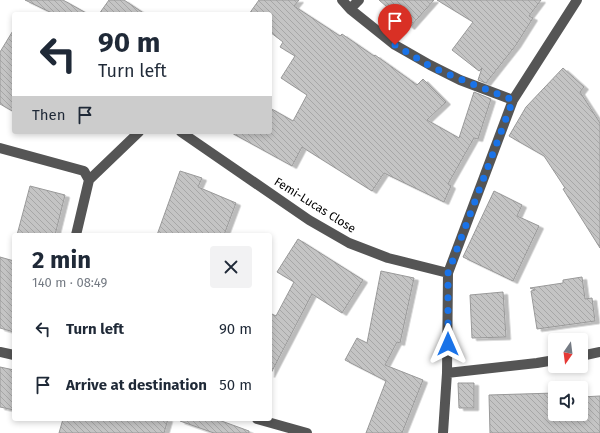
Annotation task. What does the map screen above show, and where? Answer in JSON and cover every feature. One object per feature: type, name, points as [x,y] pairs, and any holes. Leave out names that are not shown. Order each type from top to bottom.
[{"type":"street","points":[[342,0],[350,9],[395,45],[430,66],[460,80],[513,100]]},
{"type":"street","points":[[350,9],[358,0]]},
{"type":"street","points":[[443,433],[447,373],[448,273],[513,100],[577,0]]},
{"type":"street","points":[[77,233],[90,180],[137,134]]},
{"type":"street","name":"Femi-Lucas Close","points":[[184,134],[309,220],[349,243],[388,258],[448,273]]},
{"type":"street","points":[[0,148],[84,171],[90,180]]},
{"type":"street","points":[[0,352],[12,355]]},
{"type":"street","points":[[588,355],[600,352]]},
{"type":"street","points":[[447,373],[548,361]]},
{"type":"street","points":[[265,421],[307,433]]},
{"type":"building","points":[[25,0],[63,0],[84,12],[50,12]]},
{"type":"building","points":[[109,0],[124,0],[142,12],[100,12]]},
{"type":"building","points":[[259,0],[299,0],[294,6],[340,36],[342,34],[374,56],[375,55],[417,85],[423,79],[446,102],[427,120],[459,138],[474,92],[491,99],[478,139],[474,138],[448,184],[451,186],[444,202],[384,173],[372,191],[302,147],[292,166],[234,134],[272,134],[272,109],[293,121],[307,95],[281,78],[295,56],[280,47],[283,42],[272,34],[272,12],[250,12]]},
{"type":"building","points":[[379,0],[434,0],[410,27]]},
{"type":"building","points":[[437,0],[541,0],[529,16],[533,18],[516,45],[486,83],[478,80],[482,68],[479,71],[452,50],[473,22]]},
{"type":"building","points":[[12,32],[12,111],[0,104],[0,52]]},
{"type":"building","points":[[563,68],[584,87],[580,92],[600,123],[600,248],[563,189],[565,188],[544,156],[509,136],[526,107]]},
{"type":"building","points":[[180,171],[202,178],[198,187],[236,203],[225,233],[158,233]]},
{"type":"building","points":[[30,186],[65,195],[56,233],[18,233]]},
{"type":"building","points":[[494,191],[522,205],[517,216],[539,226],[513,281],[463,257]]},
{"type":"building","points":[[298,239],[363,280],[342,313],[312,294],[272,371],[272,314],[276,316],[294,282],[277,272]]},
{"type":"building","points":[[0,257],[12,260],[12,331],[0,328]]},
{"type":"building","points":[[381,271],[414,278],[400,343],[397,342],[385,365],[423,380],[402,433],[366,433],[386,381],[345,360],[357,338],[367,343]]},
{"type":"building","points":[[582,277],[585,299],[592,298],[595,321],[537,329],[531,291],[535,290],[530,288],[563,283],[563,280]]},
{"type":"building","points":[[503,292],[506,337],[472,338],[470,295]]},
{"type":"building","points":[[0,367],[12,370],[12,410],[0,407]]},
{"type":"building","points":[[458,383],[474,383],[474,408],[459,408]]},
{"type":"building","points":[[548,393],[548,421],[588,421],[588,397],[600,396],[600,433],[490,433],[489,395]]},
{"type":"building","points":[[62,421],[167,421],[164,433],[59,433]]},
{"type":"building","points":[[180,421],[222,421],[249,431],[249,433],[214,433]]},
{"type":"route","points":[[395,45],[430,66],[460,80],[513,100],[448,273],[448,344]]}]
